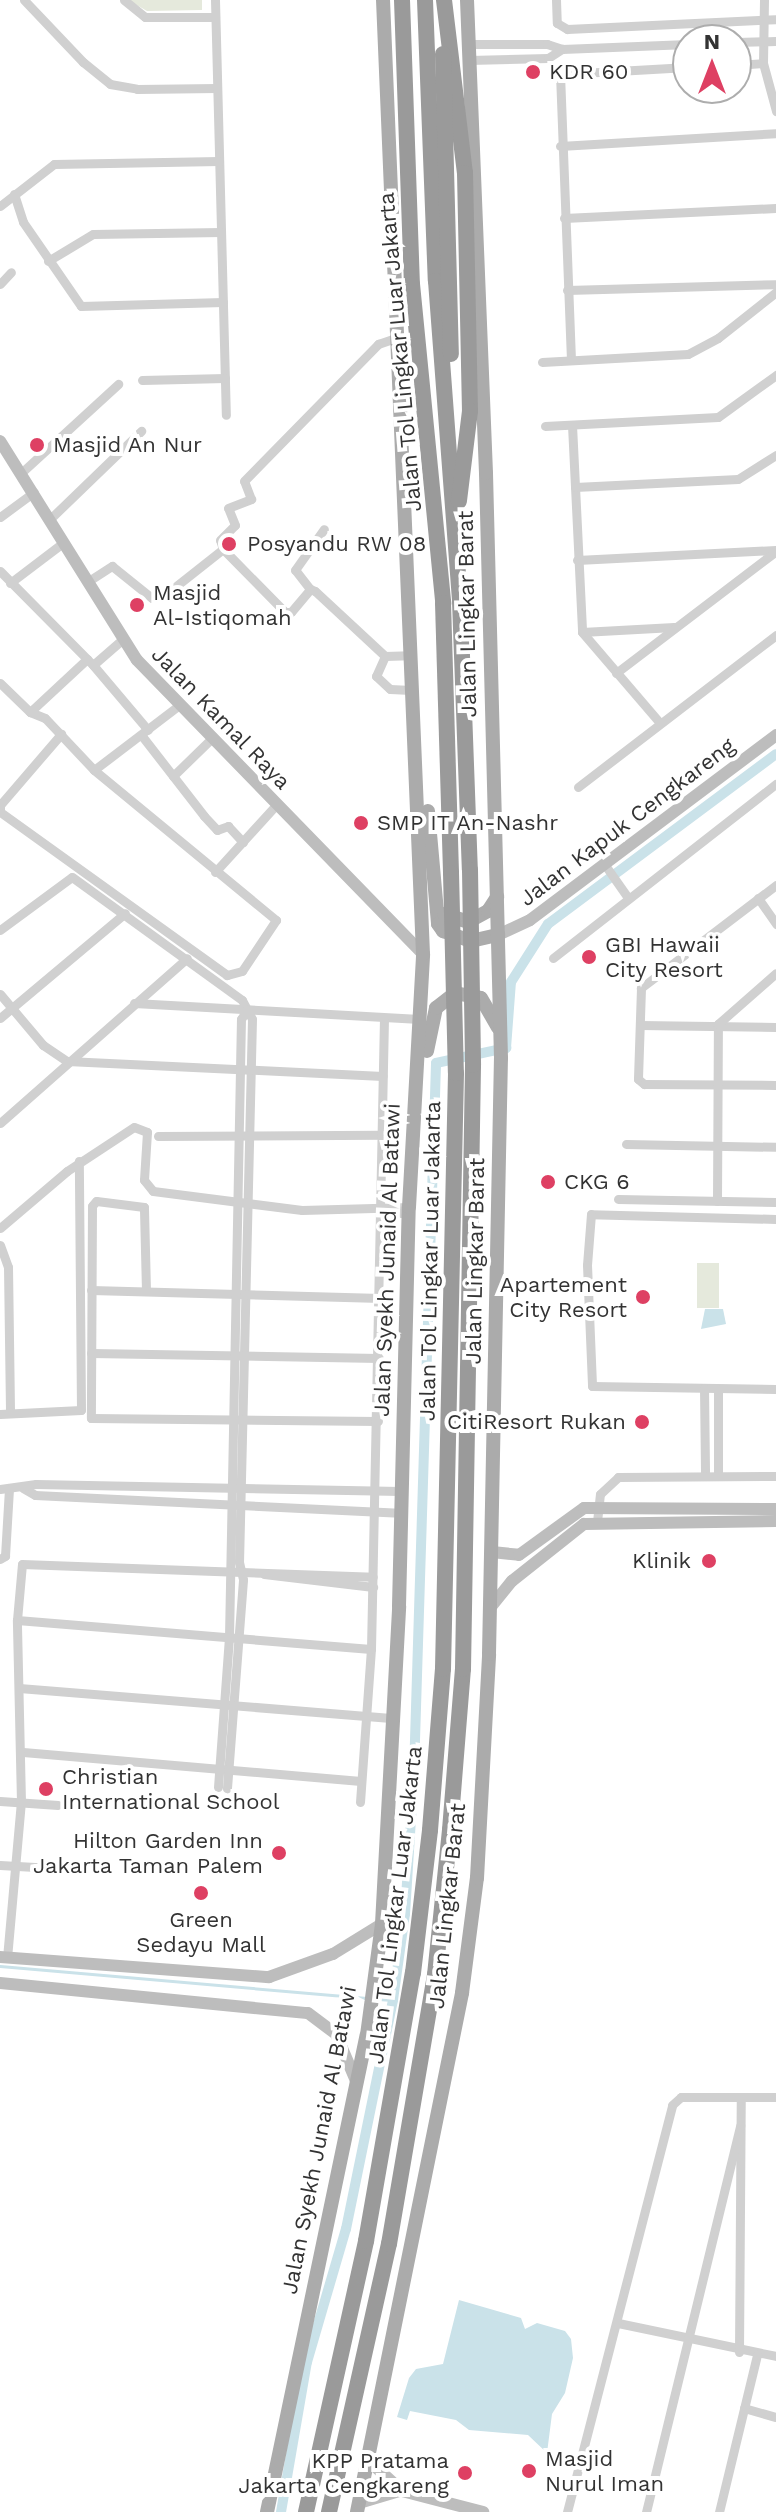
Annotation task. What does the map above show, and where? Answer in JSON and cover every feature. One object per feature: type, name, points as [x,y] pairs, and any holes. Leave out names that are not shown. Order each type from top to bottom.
[{"type":"highway","name":"Jalan Tol Lingkar Luar Jakarta","points":[[329,2512],[392,2230],[435,1975],[463,1669],[473,1065],[452,602],[412,284],[402,0]]},
{"type":"highway","name":"Jalan Tol Lingkar Luar Jakarta","points":[[306,2512],[366,2241],[413,1973],[430,1830],[443,1669],[456,1073],[452,602],[455,523],[445,420],[425,0]]},
{"type":"highway","points":[[443,0],[451,256],[451,383],[445,420]]},
{"type":"highway","points":[[443,0],[465,173],[470,411],[455,523]]},
{"type":"main road","name":"Jalan Syekh Junaid Al Batawi","points":[[267,2512],[370,2012],[382,1924],[394,1718],[409,1211],[423,954],[383,0]]},
{"type":"main road","name":"Jalan Lingkar Barat","points":[[358,2507],[462,1993],[477,1878],[490,1608],[501,1035],[467,0]]},
{"type":"main road","points":[[417,756],[426,784],[434,897],[443,931],[471,941],[498,935]]},
{"type":"main road","points":[[434,897],[446,916],[468,922],[488,911],[497,897]]},
{"type":"main road","points":[[411,1179],[436,1008],[455,993],[477,995],[501,1035]]},
{"type":"street","points":[[24,0],[110,84],[137,89],[217,88]]},
{"type":"street","points":[[124,0],[145,17],[215,17]]},
{"type":"street","points":[[215,0],[226,415]]},
{"type":"street","points":[[556,0],[557,23],[567,29],[770,20]]},
{"type":"street","points":[[764,0],[770,20],[763,63],[776,111]]},
{"type":"street","points":[[752,41],[776,41]]},
{"type":"street","points":[[468,44],[547,44],[562,49],[672,45]]},
{"type":"street","points":[[469,60],[548,58],[562,49]]},
{"type":"street","points":[[752,64],[763,63]]},
{"type":"street","points":[[571,360],[558,83],[564,74],[672,68]]},
{"type":"street","points":[[560,146],[776,133]]},
{"type":"street","points":[[0,206],[54,164],[219,161]]},
{"type":"street","points":[[14,194],[23,222],[48,261],[76,302],[88,309],[223,302]]},
{"type":"street","points":[[564,218],[776,208]]},
{"type":"street","points":[[48,261],[93,234],[221,232]]},
{"type":"street","points":[[0,284],[11,272]]},
{"type":"street","points":[[567,290],[776,284]]},
{"type":"street","points":[[542,362],[688,354],[711,344],[776,292]]},
{"type":"street","points":[[310,589],[291,612],[285,612],[223,549],[220,540],[235,525],[228,508],[251,499],[244,481],[378,344],[398,337]]},
{"type":"street","points":[[545,426],[718,417],[776,375]]},
{"type":"street","points":[[142,380],[225,378]]},
{"type":"street","points":[[21,473],[118,384]]},
{"type":"street","points":[[572,425],[582,632],[660,723]]},
{"type":"street","points":[[50,519],[141,431]]},
{"type":"street","name":"Jalan Kamal Raya","points":[[0,441],[123,639],[178,706],[423,954]]},
{"type":"street","points":[[575,487],[738,479],[776,455]]},
{"type":"street","points":[[0,517],[34,492]]},
{"type":"street","points":[[324,529],[295,570],[310,589],[385,656],[409,655]]},
{"type":"street","points":[[10,583],[64,542]]},
{"type":"street","points":[[87,582],[112,566],[152,598],[161,598],[223,549]]},
{"type":"street","points":[[577,560],[776,550]]},
{"type":"street","points":[[616,673],[776,550]]},
{"type":"street","points":[[0,571],[90,662],[145,733],[173,776],[217,830],[228,826],[243,842]]},
{"type":"street","points":[[582,632],[676,627]]},
{"type":"street","points":[[578,787],[776,635]]},
{"type":"street","points":[[30,712],[123,639]]},
{"type":"street","points":[[385,656],[374,672],[376,676],[390,689],[411,690]]},
{"type":"street","points":[[0,683],[30,712],[61,734],[94,770],[277,923],[234,977],[0,812],[0,805],[61,734]]},
{"type":"street","points":[[94,770],[178,706]]},
{"type":"street","name":"Jalan Kapuk Cengkareng","points":[[498,935],[530,920],[606,867],[776,735]]},
{"type":"street","points":[[173,776],[211,739]]},
{"type":"street","points":[[553,958],[627,897],[776,784]]},
{"type":"street","points":[[215,872],[276,805]]},
{"type":"street","points":[[606,867],[627,897]]},
{"type":"street","points":[[0,930],[68,876],[187,958],[247,1010]]},
{"type":"street","points":[[776,885],[641,988],[638,1079],[644,1084],[776,1085]]},
{"type":"street","points":[[758,898],[776,924]]},
{"type":"street","points":[[0,1018],[125,913]]},
{"type":"street","points":[[0,1123],[187,958]]},
{"type":"street","points":[[717,1201],[718,1024],[776,973]]},
{"type":"street","points":[[0,994],[43,1045],[67,1061],[383,1076]]},
{"type":"street","points":[[134,1003],[420,1019]]},
{"type":"street","points":[[235,1637],[228,1571],[229,1489],[234,1293],[249,1135],[241,1019],[247,1010]]},
{"type":"street","points":[[360,1802],[358,1781],[371,1649],[378,1421],[384,1018]]},
{"type":"street","points":[[640,1025],[776,1027]]},
{"type":"street","points":[[222,1788],[241,1572],[245,1293],[238,1135],[245,1071]]},
{"type":"street","points":[[0,1228],[79,1161],[134,1127],[142,1127],[148,1136],[147,1186],[162,1193],[242,1203],[409,1211]]},
{"type":"street","points":[[158,1136],[382,1135]]},
{"type":"street","points":[[626,1144],[776,1147]]},
{"type":"street","points":[[0,1245],[8,1267],[5,1414],[81,1410],[79,1161]]},
{"type":"street","points":[[618,1199],[776,1202]]},
{"type":"street","points":[[146,1291],[144,1207],[100,1201],[92,1206],[91,1418],[378,1421]]},
{"type":"street","points":[[776,1219],[589,1217],[588,1381],[599,1387],[776,1389]]},
{"type":"street","points":[[91,1290],[381,1298]]},
{"type":"street","points":[[91,1353],[379,1358]]},
{"type":"street","points":[[704,1388],[705,1474]]},
{"type":"street","points":[[718,1389],[718,1474]]},
{"type":"street","points":[[597,1522],[597,1508],[608,1483],[618,1477],[705,1474],[776,1476]]},
{"type":"street","points":[[0,1559],[5,1556],[4,1489],[88,1484],[400,1491]]},
{"type":"street","points":[[87,1497],[88,1484]]},
{"type":"street","points":[[23,1488],[35,1495],[240,1501],[399,1513]]},
{"type":"street","points":[[492,1552],[507,1558],[519,1555],[576,1511],[597,1508],[696,1515],[776,1509]]},
{"type":"street","points":[[490,1608],[505,1588],[574,1531],[597,1522],[673,1515]]},
{"type":"street","points":[[696,1515],[776,1521]]},
{"type":"street","points":[[356,2085],[345,2047],[324,2022],[249,1990],[4,1957],[17,1866],[21,1802],[23,1752],[17,1620],[20,1568],[26,1563],[228,1571],[261,1573],[278,1579],[373,1582]]},
{"type":"street","points":[[17,1620],[371,1649]]},
{"type":"street","points":[[19,1688],[394,1718]]},
{"type":"street","points":[[23,1752],[358,1781]]},
{"type":"street","points":[[0,1801],[58,1805]]},
{"type":"street","points":[[0,1865],[52,1868]]},
{"type":"street","points":[[0,1983],[249,1990],[360,1940],[382,1924]]},
{"type":"street","points":[[579,2512],[567,2511],[672,2105],[681,2097],[776,2097]]},
{"type":"street","points":[[739,2352],[741,2097]]},
{"type":"street","points":[[646,2512],[740,2125]]},
{"type":"street","points":[[618,2323],[739,2352],[776,2356]]},
{"type":"street","points":[[719,2512],[757,2355]]},
{"type":"street","points":[[744,2408],[776,2417]]},
{"type":"street","points":[[368,2460],[402,2491],[483,2512]]},
{"type":"street","points":[[358,2507],[402,2491]]},
{"type":"shaded area","points":[[128,0],[202,0],[202,10],[147,11]]},
{"type":"shaded area","points":[[697,1263],[719,1263],[719,1308],[697,1308]]},
{"type":"water","points":[[705,1309],[723,1309],[726,1324],[701,1329]]},
{"type":"water","points":[[459,2300],[521,2318],[525,2329],[537,2323],[565,2331],[571,2339],[573,2358],[565,2393],[552,2414],[547,2453],[528,2435],[469,2430],[456,2420],[410,2411],[407,2420],[397,2417],[409,2378],[416,2369],[443,2364]]},
{"type":"waterway","points":[[281,2512],[307,2362],[346,2229],[393,2000],[405,1914],[414,1772],[436,1063],[506,1048],[511,982],[548,924],[776,754]]},
{"type":"waterway","points":[[0,1966],[367,1998]]},
{"type":"waterway","points":[[378,1999],[393,2000]]},
{"type":"place","name":"KDR 60","points":[[533,72]]},
{"type":"place","name":"Masjid An Nur","points":[[37,445]]},
{"type":"place","name":"Posyandu RW 08","points":[[229,544]]},
{"type":"place","name":"Masjid Al-Istiqomah","points":[[137,605]]},
{"type":"place","name":"SMP IT An-Nashr","points":[[361,823]]},
{"type":"place","name":"GBI Hawaii City Resort","points":[[589,957]]},
{"type":"place","name":"CKG 6","points":[[548,1182]]},
{"type":"place","name":"Apartement City Resort","points":[[643,1297]]},
{"type":"place","name":"CitiResort Rukan","points":[[642,1422]]},
{"type":"place","name":"Klinik","points":[[709,1561]]},
{"type":"place","name":"Christian International School","points":[[46,1789]]},
{"type":"place","name":"Hilton Garden Inn Jakarta Taman Palem","points":[[279,1853]]},
{"type":"place","name":"Green Sedayu Mall","points":[[201,1893]]},
{"type":"place","name":"Masjid Nurul Iman","points":[[529,2471]]},
{"type":"place","name":"KPP Pratama Jakarta Cengkareng","points":[[465,2473]]}]
